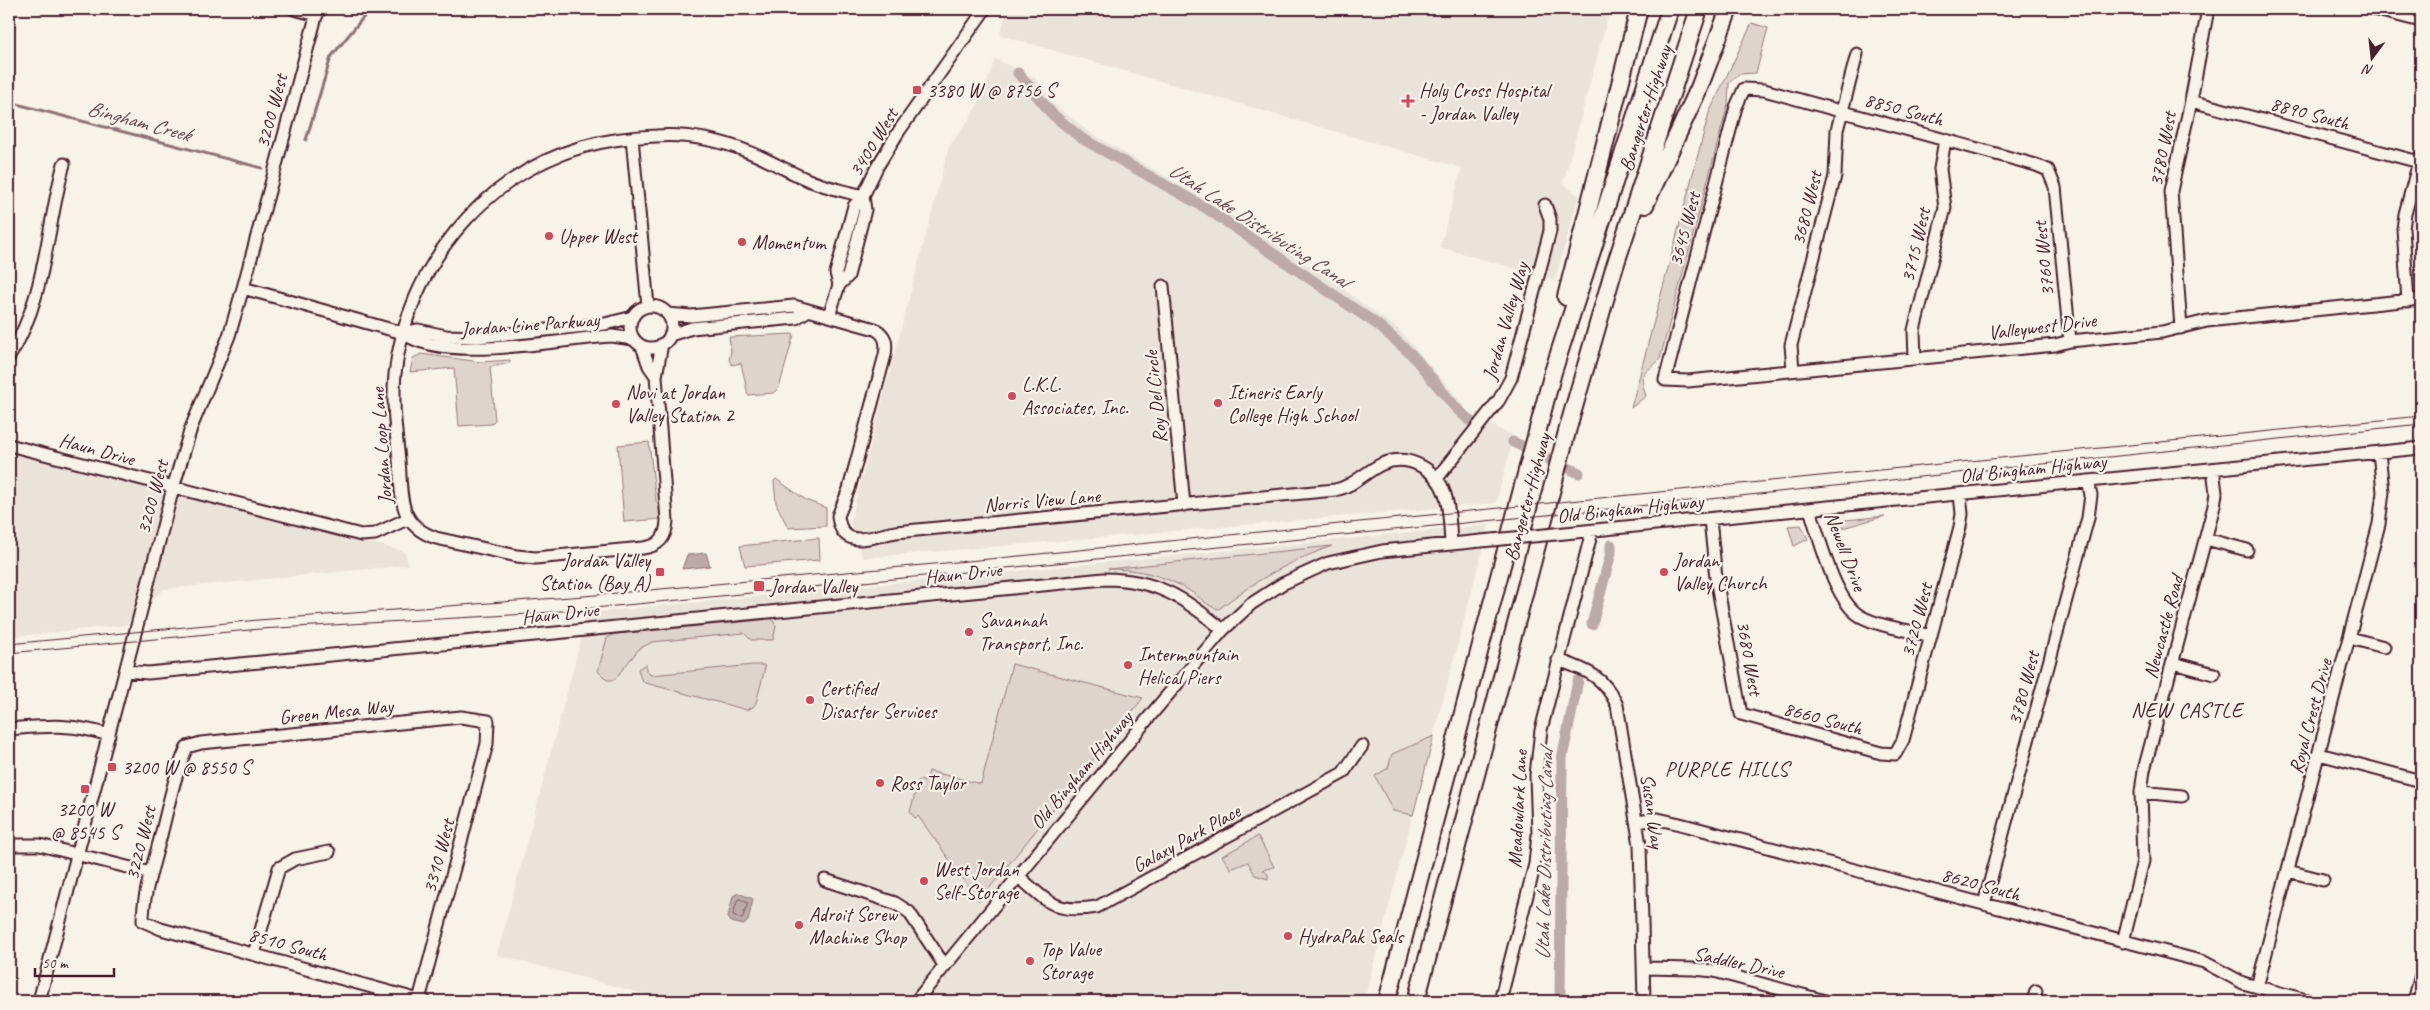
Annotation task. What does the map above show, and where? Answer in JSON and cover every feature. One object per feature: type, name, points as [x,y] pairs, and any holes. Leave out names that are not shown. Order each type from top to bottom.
[{"type":"highway","points":[[1562,346],[1560,319],[1639,9]]},
{"type":"highway","name":"Bangerter Highway","points":[[1387,1001],[1562,346],[1670,9]]},
{"type":"highway","name":"Bangerter Highway","points":[[1416,1001],[1568,428],[1613,272],[1699,9]]},
{"type":"highway","points":[[1613,272],[1699,88],[1729,9]]},
{"type":"street","points":[[294,9],[317,12]]},
{"type":"street","name":"3400 West","points":[[829,316],[839,285],[848,276],[865,210],[863,196],[877,167],[899,131],[985,9]]},
{"type":"street","name":"3780 West","points":[[2181,328],[2171,191],[2191,101],[2208,9]]},
{"type":"street","points":[[2373,9],[2421,22]]},
{"type":"street","name":"3200 West","points":[[40,1001],[173,488],[191,428],[229,336],[317,12]]},
{"type":"street","name":"3680 West","points":[[1793,370],[1791,345],[1835,176],[1835,140],[1858,54]]},
{"type":"street","name":"8850 South","points":[[1744,89],[1764,90],[2036,164],[2048,170],[2051,175]]},
{"type":"street","name":"3645 West","points":[[1665,380],[1736,108],[1744,89]]},
{"type":"street","name":"8890 South","points":[[2191,101],[2419,162],[2404,214],[2403,229],[2408,301]]},
{"type":"street","name":"Jordan Loop Lane","points":[[407,519],[403,505],[394,400],[396,362],[403,333],[415,297],[432,263],[458,227],[489,197],[522,174],[561,154],[604,142],[658,136],[685,138],[727,145],[749,152],[817,183],[863,196]]},
{"type":"street","points":[[632,138],[648,306]]},
{"type":"street","name":"3715 West","points":[[1915,359],[1914,330],[1944,215],[1944,196],[1940,170],[1946,140]]},
{"type":"street","points":[[9,357],[20,340],[32,314],[64,164]]},
{"type":"street","name":"3760 West","points":[[2051,175],[2055,187],[2070,341]]},
{"type":"street","name":"Jordan Valley Way","points":[[1438,478],[1499,400],[1510,378],[1550,231],[1550,219],[1545,205]]},
{"type":"street","name":"Roy Del Circle","points":[[1163,286],[1184,505]]},
{"type":"street","name":"Jordan Line Parkway","points":[[243,288],[403,333],[415,341],[461,349],[607,337],[638,342]]},
{"type":"street","name":"Valleywest Drive","points":[[1665,380],[1688,381],[2055,345],[2070,341],[2162,332],[2207,321],[2421,299]]},
{"type":"street","points":[[656,376],[649,366],[630,324],[639,310],[648,306],[658,308],[667,314],[691,316],[794,306],[829,316]]},
{"type":"street","points":[[407,519],[413,526],[429,536],[526,557],[544,558],[654,546],[664,536],[667,521],[656,376],[662,344],[670,335],[692,328],[796,318],[807,311]]},
{"type":"street","points":[[667,314],[672,324],[670,335]]},
{"type":"street","name":"Norris View Lane","points":[[829,316],[875,329],[885,337],[886,350],[879,381],[850,489],[839,512],[840,524],[850,536],[857,540],[867,540],[896,532],[1340,489],[1351,485],[1382,465],[1396,461],[1415,463],[1438,478]]},
{"type":"street","name":"Jordan Line Parkway","points":[[403,333],[418,330],[446,336],[478,336],[605,324],[633,317]]},
{"type":"street","points":[[638,342],[649,348],[662,344]]},
{"type":"street","name":"Haun Drive","points":[[9,445],[361,535],[376,534],[407,519]]},
{"type":"street","name":"Old Bingham Highway","points":[[916,1001],[1223,630],[1251,604],[1282,584],[1328,563],[1382,550],[1592,531],[2421,448]]},
{"type":"street","name":"Royal Crest Drive","points":[[2257,986],[2350,638],[2382,508],[2379,452]]},
{"type":"street","name":"Newcastle Road","points":[[2123,942],[2143,861],[2141,792],[2144,770],[2206,539],[2216,493],[2213,469]]},
{"type":"street","points":[[1438,478],[1447,497],[1451,544]]},
{"type":"street","name":"3780 West","points":[[1984,904],[2088,518],[2091,495],[2088,481]]},
{"type":"street","name":"3720 West","points":[[1895,754],[1903,740],[1960,528],[1962,514],[1960,494]]},
{"type":"street","name":"Newell Drive","points":[[1810,509],[1839,592],[1848,607],[1860,616],[1873,621],[1931,636]]},
{"type":"street","name":"3680 West","points":[[1710,519],[1716,578],[1741,714]]},
{"type":"street","name":"Meadowlark Lane","points":[[1500,1001],[1535,864],[1538,834],[1537,758],[1541,730],[1592,531]]},
{"type":"street","points":[[2206,539],[2247,550]]},
{"type":"street","name":"Haun Drive","points":[[126,670],[148,674],[1104,579],[1144,583],[1168,591],[1188,602],[1223,630]]},
{"type":"street","points":[[2350,638],[2384,647]]},
{"type":"street","name":"Susan Way","points":[[1558,660],[1588,671],[1599,678],[1617,705],[1640,845],[1644,1001]]},
{"type":"street","points":[[2173,663],[2214,674]]},
{"type":"street","name":"8660 South","points":[[1741,714],[1881,753],[1895,754]]},
{"type":"street","name":"Green Mesa Way","points":[[187,747],[201,743],[461,717],[488,721]]},
{"type":"street","name":"3310 West","points":[[422,1000],[487,744],[488,721]]},
{"type":"street","points":[[9,729],[58,725],[75,726],[109,735]]},
{"type":"street","name":"Galaxy Park Place","points":[[1018,876],[1049,902],[1062,909],[1080,910],[1097,907],[1343,773],[1362,746]]},
{"type":"street","name":"3220 West","points":[[143,921],[143,908],[151,873],[180,764],[187,747]]},
{"type":"street","points":[[2319,754],[2421,781]]},
{"type":"street","points":[[2141,792],[2182,796]]},
{"type":"street","name":"8620 South","points":[[1637,822],[1667,820],[2204,962],[2243,983],[2310,1001]]},
{"type":"street","points":[[9,844],[33,844],[151,873]]},
{"type":"street","points":[[254,954],[279,868],[295,859],[330,852]]},
{"type":"street","points":[[2288,871],[2323,880]]},
{"type":"street","points":[[825,880],[896,902],[909,912],[944,966]]},
{"type":"street","name":"8510 South","points":[[143,921],[160,929],[422,1000]]},
{"type":"street","name":"Saddler Drive","points":[[1644,968],[1708,970],[1825,1001]]},
{"type":"street","points":[[2414,1001],[2421,974]]},
{"type":"shaded area","name":"Holy Cross Hospital - Jordan Valley","points":[[1007,9],[1610,9],[1563,183],[1579,196],[1555,280],[1440,247],[1462,168],[1000,35]]},
{"type":"shaded area","points":[[1752,23],[1768,28],[1756,73],[1739,74],[1729,83],[1728,104],[1660,359],[1647,370],[1643,377],[1643,388],[1646,396],[1631,408],[1709,113]]},
{"type":"shaded area","points":[[995,59],[1035,78],[1054,105],[1089,132],[1218,207],[1332,281],[1400,331],[1457,397],[1470,415],[1514,436],[1496,503],[863,558],[850,523],[949,147],[970,118],[983,94]]},
{"type":"shaded area","points":[[794,334],[779,388],[773,393],[748,395],[741,363],[732,365],[729,360],[731,351],[729,337]]},
{"type":"shaded area","points":[[421,354],[481,362],[510,360],[510,363],[490,367],[495,420],[491,424],[459,426],[454,368],[410,372],[413,358]]},
{"type":"shaded area","points":[[649,442],[656,501],[660,509],[661,519],[624,522],[618,445]]},
{"type":"shaded area","points":[[9,451],[160,491],[404,551],[409,565],[164,589],[125,625],[9,637]]},
{"type":"shaded area","points":[[776,479],[806,500],[826,508],[826,526],[788,528],[776,503],[774,481]]},
{"type":"shaded area","points":[[1885,516],[1832,531],[1833,523],[1836,521]]},
{"type":"shaded area","points":[[1489,525],[1364,1001],[671,1001],[497,955],[588,613]]},
{"type":"shaded area","points":[[1801,525],[1808,539],[1794,546],[1788,526]]},
{"type":"shaded area","points":[[819,538],[820,560],[745,566],[740,546]]},
{"type":"shaded area","points":[[1332,546],[1302,558],[1273,573],[1246,589],[1219,609],[1180,585],[1161,577],[1130,570],[1108,569]]},
{"type":"shaded area","points":[[771,617],[776,626],[773,640],[751,640],[744,633],[652,642],[639,649],[614,680],[607,680],[598,671],[607,638],[615,634]]},
{"type":"shaded area","points":[[646,664],[646,671],[651,675],[753,665],[764,665],[765,668],[756,703],[747,710],[645,683],[641,679],[638,669]]},
{"type":"shaded area","points":[[1012,664],[1143,698],[979,901],[918,816],[915,818],[910,812],[919,780],[926,782],[929,771],[981,784]]},
{"type":"shaded area","points":[[1434,736],[1413,815],[1393,811],[1375,776],[1388,768],[1392,754]]},
{"type":"shaded area","points":[[1258,836],[1274,867],[1263,870],[1268,874],[1268,879],[1255,875],[1248,862],[1231,869],[1222,856]]},
{"type":"water","points":[[706,553],[710,566],[682,569],[687,555]]},
{"type":"water","points":[[738,893],[753,899],[748,921],[744,925],[731,922],[728,917],[733,896]]},
{"type":"waterway","name":"Bingham Creek","points":[[306,140],[331,57],[370,9]]},
{"type":"waterway","name":"Utah Lake Distributing Canal","points":[[1018,73],[1052,114],[1081,138],[1206,208],[1378,325],[1412,355],[1456,408],[1470,421]]},
{"type":"waterway","name":"Bingham Creek","points":[[9,102],[262,168]]},
{"type":"waterway","name":"Utah Lake Distributing Canal","points":[[1513,442],[1579,473]]},
{"type":"waterway","name":"Utah Lake Distributing Canal","points":[[1592,624],[1611,553],[1611,545]]},
{"type":"waterway","name":"Utah Lake Distributing Canal","points":[[1560,1001],[1562,758],[1578,681]]},
{"type":"tram line","points":[[9,644],[258,620],[584,596],[989,559],[2421,416]]},
{"type":"tram line","points":[[9,653],[260,629],[529,614],[669,601],[1740,496],[2421,424]]},
{"type":"place","name":"3380 W @ 8756 S","points":[[917,90]]},
{"type":"place","name":"Holy Cross Hospital - Jordan Valley","points":[[1408,101]]},
{"type":"place","name":"Upper West","points":[[549,236]]},
{"type":"place","name":"Momentum","points":[[742,242]]},
{"type":"place","name":"L.K.L. Associates, Inc.","points":[[1012,396]]},
{"type":"place","name":"Itineris Early College High School","points":[[1218,403]]},
{"type":"place","name":"Novi at Jordan Valley Station 2","points":[[616,404]]},
{"type":"place","name":"Jordan Valley Station (Bay A)","points":[[660,572]]},
{"type":"place","name":"Jordan Valley Church","points":[[1664,572]]},
{"type":"place","name":"Jordan Valley","points":[[759,586]]},
{"type":"place","name":"Savannah Transport, Inc.","points":[[969,632]]},
{"type":"place","name":"Intermountain Helical Piers","points":[[1128,665]]},
{"type":"place","name":"Certified Disaster Services","points":[[810,700]]},
{"type":"place","name":"3200 W @ 8550 S","points":[[112,767]]},
{"type":"place","name":"Ross Taylor","points":[[880,783]]},
{"type":"place","name":"3200 W @ 8545 S","points":[[85,789]]},
{"type":"place","name":"West Jordan Self-Storage","points":[[924,881]]},
{"type":"place","name":"Adroit Screw Machine Shop","points":[[799,925]]},
{"type":"place","name":"HydraPak Seals","points":[[1288,936]]},
{"type":"place","name":"Top Value Storage","points":[[1030,961]]},
{"type":"district","name":"NEW CASTLE","points":[[2187,710]]},
{"type":"district","name":"PURPLE HILLS","points":[[1727,769]]}]
